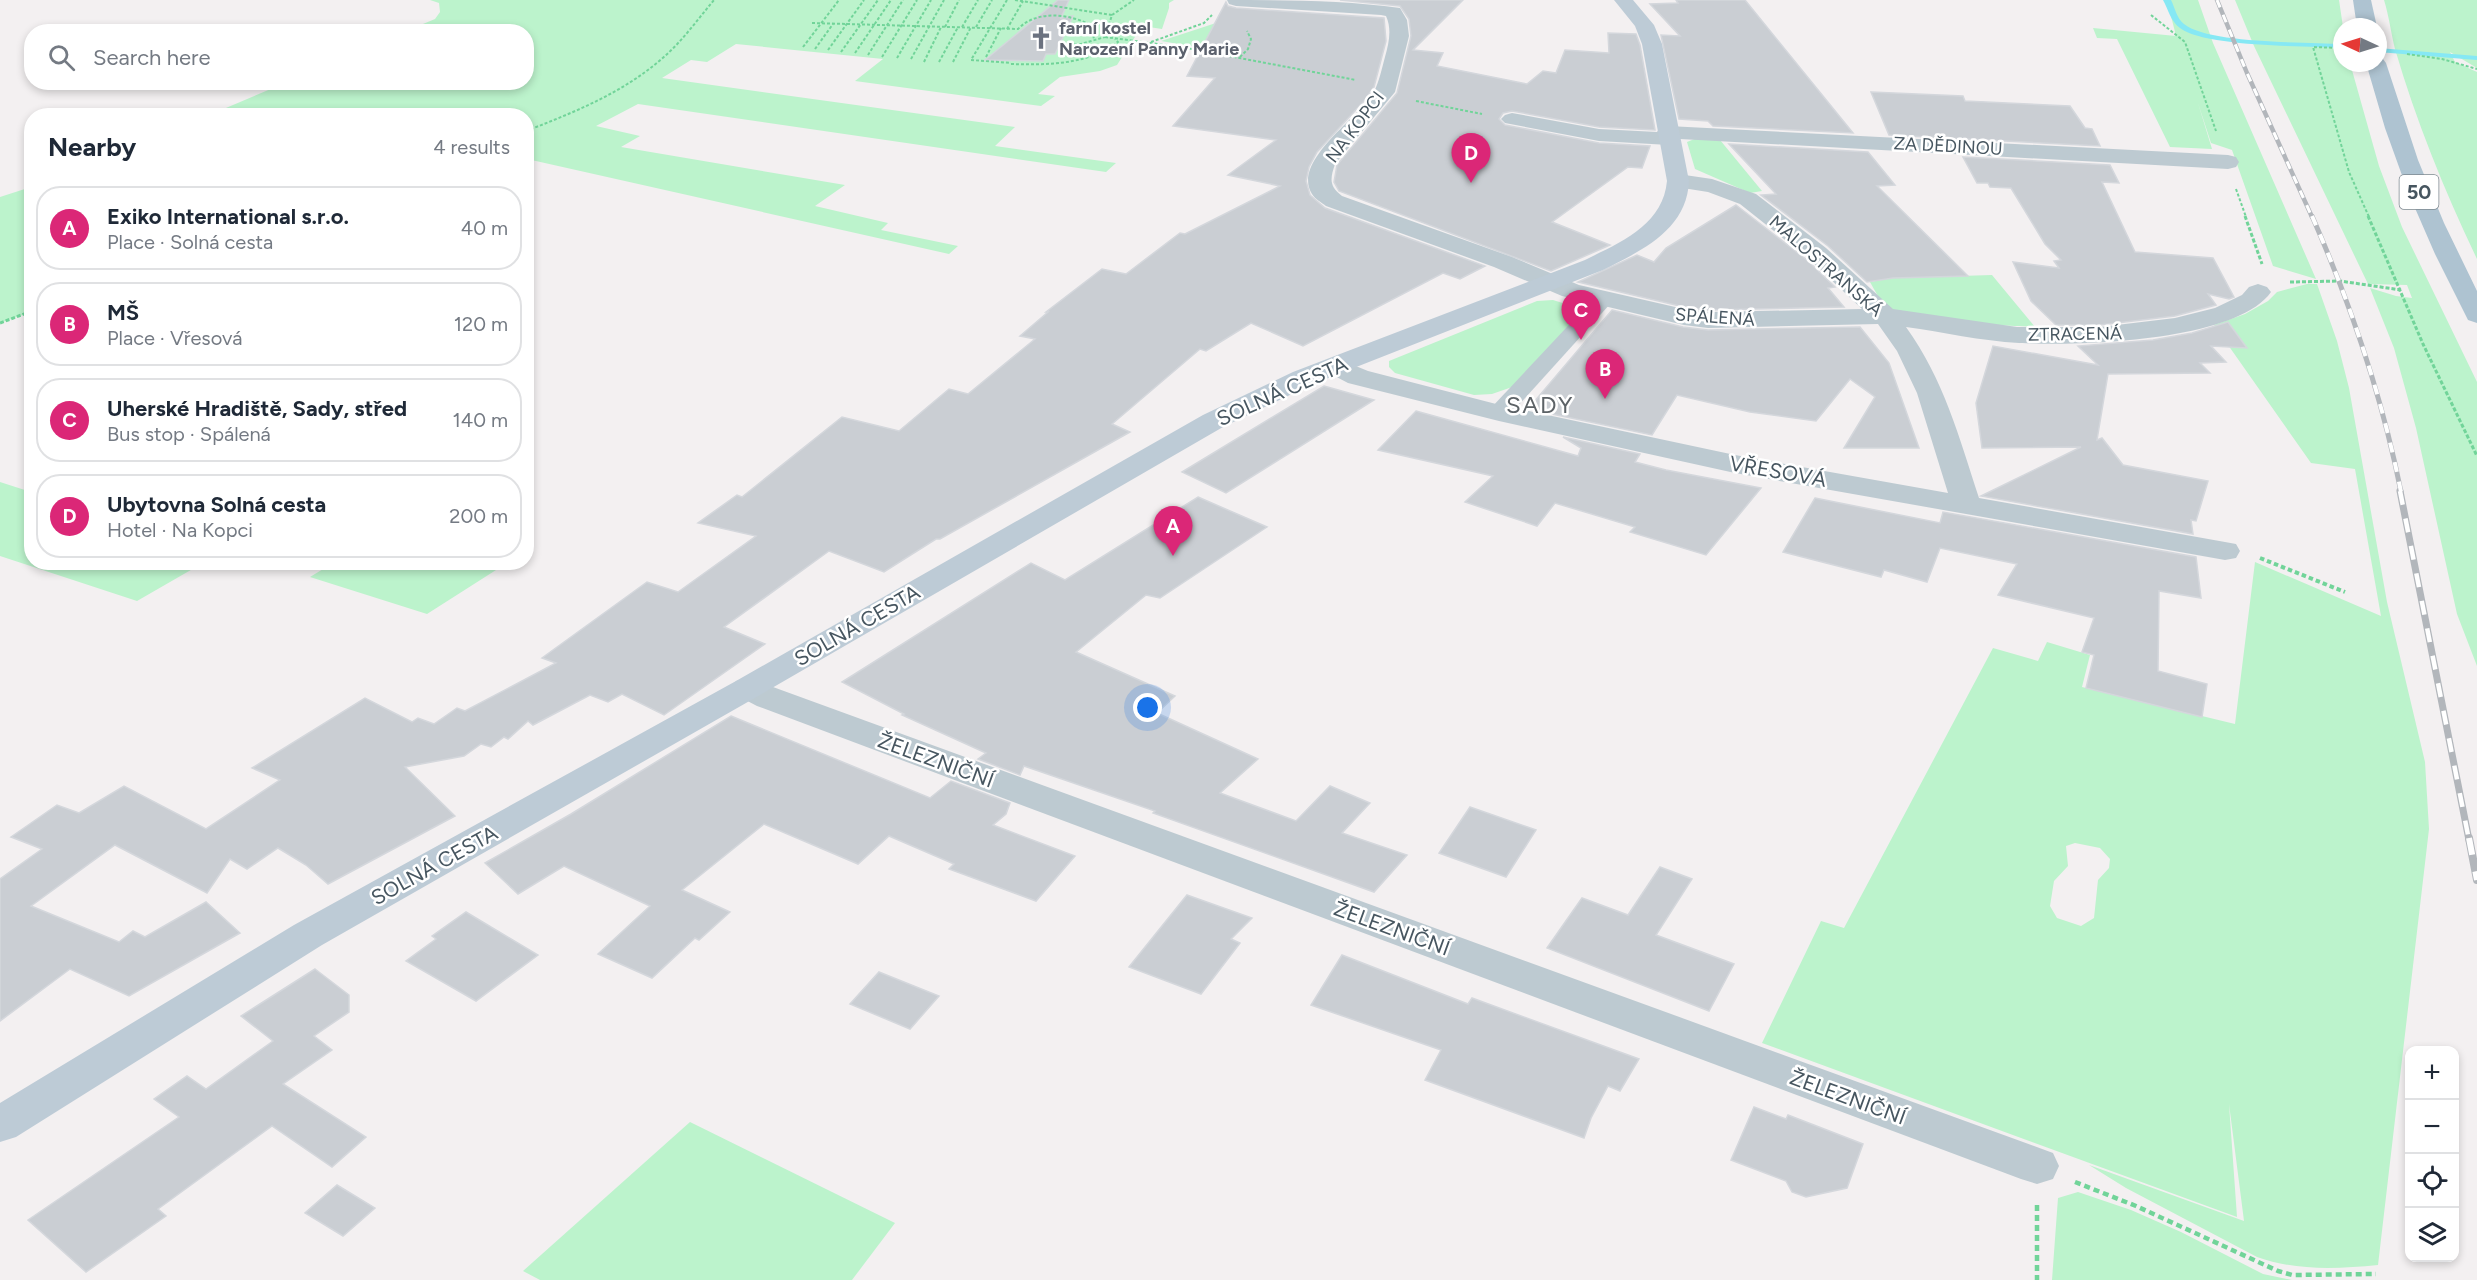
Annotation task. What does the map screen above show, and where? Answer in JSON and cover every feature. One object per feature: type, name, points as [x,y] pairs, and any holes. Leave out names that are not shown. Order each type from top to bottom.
[{"type":"main road","points":[[2362,0],[2365,18]]},
{"type":"main road","name":"50","points":[[2379,72],[2401,144],[2421,197],[2477,315]]},
{"type":"street","name":"NA KOPCI","points":[[1236,0],[1382,9],[1393,12],[1399,25],[1399,38],[1384,90],[1330,153],[1318,182],[1318,188],[1322,194],[1334,201],[1503,262],[1550,282]]},
{"type":"street","name":"SOLNÁ CESTA","points":[[0,1125],[308,935],[748,688],[1213,421],[1271,392],[1550,282],[1615,255],[1645,238],[1663,221],[1674,204],[1678,181],[1652,44],[1644,25],[1623,0]]},
{"type":"street","points":[[1512,119],[1599,135],[1669,135]]},
{"type":"street","name":"ZA DĚDINOU","points":[[1669,135],[2228,162]]},
{"type":"street","name":"MALOSTRANSKÁ","points":[[1678,181],[1712,186],[1748,199],[1816,253],[1885,316],[1910,351],[1931,393],[1966,504]]},
{"type":"street","name":"SPÁLENÁ","points":[[1550,282],[1571,291],[1604,299],[1684,317],[1708,320],[1885,316]]},
{"type":"street","name":"ZTRACENÁ","points":[[1885,316],[2017,335],[2100,335],[2175,326],[2224,314],[2251,300],[2258,292]]},
{"type":"street","name":"VŘESOVÁ","points":[[1336,366],[1358,377],[1499,413],[1735,464],[2225,551]]},
{"type":"street","name":"ŽELEZNIČNÍ","points":[[748,688],[769,699],[2037,1167]]},
{"type":"lane","points":[[1499,413],[1604,299]]},
{"type":"path","points":[[534,128],[560,118],[627,84],[664,57],[714,0]]},
{"type":"path","points":[[802,47],[839,0]]},
{"type":"path","points":[[828,50],[864,0]]},
{"type":"path","points":[[841,52],[878,0]]},
{"type":"path","points":[[855,53],[891,0]]},
{"type":"path","points":[[868,56],[903,0]]},
{"type":"path","points":[[882,57],[917,0]]},
{"type":"path","points":[[897,58],[931,0]]},
{"type":"path","points":[[910,59],[944,0]]},
{"type":"path","points":[[924,62],[959,0]]},
{"type":"path","points":[[939,62],[978,0]]},
{"type":"path","points":[[976,28],[992,0]]},
{"type":"path","points":[[1007,0],[971,60],[1011,63],[1072,62],[1106,51],[1118,42],[1116,39],[1105,37]]},
{"type":"path","points":[[1015,0],[1112,15]]},
{"type":"path","points":[[1105,37],[1112,15],[1134,0]]},
{"type":"path","points":[[1007,28],[1023,1]]},
{"type":"path","points":[[1150,42],[1204,23],[1212,14]]},
{"type":"path","points":[[2151,15],[2185,42],[2264,268],[2265,284],[2258,292]]},
{"type":"path","points":[[812,23],[1018,29],[1024,22],[1034,18],[1062,18],[1086,22],[1092,26],[1094,40]]},
{"type":"path","points":[[815,49],[834,23]]},
{"type":"path","points":[[953,62],[971,27]]},
{"type":"path","points":[[986,57],[1001,28]]},
{"type":"path","points":[[1064,45],[1075,45],[1105,37],[1150,42],[1512,119]]},
{"type":"path","points":[[2333,48],[2313,47],[2349,172],[2423,344],[2477,456]]},
{"type":"path","points":[[2398,53],[2442,59],[2477,69]]},
{"type":"path","points":[[2258,292],[2289,282],[2319,280],[2401,290]]},
{"type":"path","points":[[0,323],[24,314]]},
{"type":"path","points":[[2225,551],[2259,557],[2345,592]]},
{"type":"path","points":[[2037,1280],[2037,1167],[2136,1206],[2278,1271],[2292,1275],[2376,1274]]},
{"type":"green space","points":[[430,0],[1174,0],[1169,3],[1162,29],[1142,26],[1117,65],[1100,71],[1060,77],[1038,94],[1055,96],[1041,106],[855,81],[883,59],[736,44],[707,62],[691,60],[662,78],[1015,127],[995,146],[1116,163],[1106,172],[638,104],[596,126],[640,136],[621,147],[845,185],[815,206],[888,223],[881,230],[958,246],[949,254],[534,161],[534,108],[226,108],[268,90],[534,90],[534,24],[423,24],[435,19],[440,12],[439,3]]},
{"type":"green space","points":[[2167,0],[2198,0],[2213,43],[2316,279],[2273,266],[2232,150],[2211,143],[2198,103],[2212,149],[2170,147],[2117,39],[2097,38],[2093,28],[2176,36]]},
{"type":"green space","points":[[2235,0],[2339,0],[2342,18],[2333,18],[2333,72],[2353,72],[2379,166],[2402,227],[2477,382],[2477,666],[2457,614],[2416,428],[2394,348],[2370,288],[2412,298],[2407,285],[2368,284],[2254,46]]},
{"type":"green space","points":[[2384,0],[2477,0],[2477,68],[2450,52],[2455,62],[2477,72],[2477,259],[2422,129],[2395,49]]},
{"type":"green space","points":[[1219,22],[1237,54],[1161,41]]},
{"type":"green space","points":[[1697,138],[1720,140],[1762,191],[1750,193],[1695,169],[1687,142]]},
{"type":"green space","points":[[24,189],[24,314],[0,323],[0,197]]},
{"type":"green space","points":[[1992,275],[2035,327],[1956,322],[1912,316],[1885,305],[1870,282],[1893,278]]},
{"type":"green space","points":[[2307,284],[2317,284],[2337,341],[2349,388],[2387,602],[2425,762],[2429,829],[2378,1265],[2317,1268],[2287,1265],[2257,1257],[2126,1188],[2089,1165],[2244,1221],[2229,1104],[2237,1217],[1762,1043],[1821,921],[1844,928],[1993,648],[2038,661],[2047,642],[2090,655],[2082,687],[2235,724],[2255,562],[2381,616],[2355,469],[2311,463],[2214,325],[2245,314],[2268,301],[2277,292]],"holes":[[[2075,843],[2100,848],[2110,859],[2109,868],[2098,880],[2094,918],[2081,926],[2057,918],[2050,906],[2054,881],[2068,866],[2066,846]]]},
{"type":"green space","points":[[1553,300],[1569,305],[1580,315],[1515,386],[1492,394],[1474,395],[1395,373],[1389,367],[1389,361],[1537,301]]},
{"type":"green space","points":[[0,482],[24,490],[24,564],[0,556]]},
{"type":"green space","points":[[43,570],[191,570],[137,601]]},
{"type":"green space","points":[[322,570],[496,570],[427,614],[310,577]]},
{"type":"green space","points":[[690,1122],[895,1223],[852,1280],[540,1280],[523,1271]]},
{"type":"green space","points":[[2078,1192],[2131,1210],[2181,1232],[2263,1274],[2292,1280],[2052,1280],[2058,1198]]},
{"type":"building","name":"farní kostel Narození Panny Marie","points":[[1058,0],[1069,0],[1061,18],[1073,16],[1055,54],[1046,54],[1043,61],[985,60]]},
{"type":"building","points":[[1340,0],[1463,0],[1413,50],[1443,53],[1437,66],[1527,84],[1543,71],[1556,73],[1565,50],[1609,53],[1608,33],[1636,34],[1655,130],[1599,127],[1512,111],[1503,113],[1499,119],[1505,125],[1599,143],[1650,146],[1642,168],[1628,167],[1552,222],[1610,245],[1551,271],[1339,191],[1334,182],[1337,165],[1397,93],[1411,36],[1409,19],[1400,6]]},
{"type":"building","points":[[1676,0],[1745,0],[1853,133],[1713,126],[1708,121],[1679,119],[1661,35],[1680,36],[1650,4],[1678,3]]},
{"type":"building","points":[[1226,2],[1228,6],[1236,8],[1384,18],[1386,41],[1374,87],[1365,100],[1317,152],[1309,167],[1306,181],[1310,195],[1325,208],[1485,266],[1460,279],[1443,273],[1303,346],[1251,323],[1206,351],[1200,349],[1112,424],[1130,432],[940,539],[936,539],[884,572],[829,551],[724,627],[765,644],[664,715],[622,694],[608,702],[590,695],[533,725],[528,721],[508,739],[504,737],[491,747],[481,744],[464,756],[405,767],[455,816],[328,884],[306,865],[278,848],[247,869],[230,859],[207,893],[115,845],[31,906],[119,942],[133,931],[145,937],[206,902],[240,933],[129,996],[70,969],[0,1021],[0,879],[42,849],[11,837],[57,805],[79,813],[124,786],[206,829],[280,780],[252,768],[365,698],[412,722],[418,718],[434,724],[457,708],[465,711],[556,663],[542,658],[647,582],[678,592],[756,536],[698,523],[737,495],[742,497],[842,417],[899,431],[949,389],[968,394],[1035,339],[1020,336],[1048,312],[1046,312],[1102,269],[1126,274],[1180,233],[1185,234],[1280,186],[1228,175],[1276,140],[1173,126],[1215,78],[1187,76]]},
{"type":"building","points":[[1871,92],[1963,96],[1965,101],[2070,106],[2085,128],[2092,129],[2100,146],[1889,135]]},
{"type":"building","points":[[1729,144],[1868,152],[1895,185],[1877,186],[1968,276],[1893,278],[1867,282],[1828,246],[1761,195],[1776,194]]},
{"type":"building","points":[[1963,157],[2110,165],[2119,183],[2102,182],[2135,252],[2213,258],[2234,297],[2229,299],[2208,294],[2216,305],[2175,316],[2100,325],[2056,325],[2031,301],[2013,262],[2059,268],[2054,261],[2061,260],[2045,244],[2011,188],[1990,187],[1988,183],[1977,183]]},
{"type":"building","points":[[1736,205],[1807,260],[1835,287],[1828,288],[1844,307],[1708,310],[1684,307],[1578,282],[1637,255],[1654,262],[1666,248]]},
{"type":"building","points":[[1612,310],[1683,327],[1708,330],[1860,327],[1889,363],[1919,448],[1844,448],[1875,397],[1850,379],[1816,421],[1750,412],[1677,395],[1652,435],[1528,409]]},
{"type":"building","points":[[2228,322],[2247,348],[2211,346],[2226,362],[2200,363],[2210,373],[2108,374],[2097,440],[2102,438],[2123,465],[2208,481],[2196,521],[2191,520],[2193,534],[1981,496],[2081,447],[1982,448],[1976,403],[1993,346],[2098,365],[2078,346],[2153,340],[2192,333]]},
{"type":"building","points":[[1324,386],[1374,400],[1226,493],[1182,472]]},
{"type":"building","points":[[1416,411],[1578,456],[1581,448],[1563,437],[1640,454],[1635,462],[1666,470],[1761,488],[1706,555],[1630,532],[1635,527],[1555,503],[1537,526],[1465,502],[1493,476],[1378,450]]},
{"type":"building","points":[[1198,497],[1267,527],[1160,598],[1146,595],[1076,652],[1175,696],[1157,713],[1258,759],[1220,793],[1296,821],[1330,786],[1370,803],[1342,833],[1407,855],[1374,892],[1153,813],[1155,811],[1024,766],[1020,775],[978,759],[986,753],[902,715],[904,714],[842,682],[1031,563],[1065,580]]},
{"type":"building","points":[[1815,498],[1940,523],[1943,512],[2196,557],[2201,598],[2159,591],[2158,671],[2207,684],[2202,717],[2086,688],[2094,655],[2082,652],[2094,618],[1998,595],[2017,564],[1940,548],[1927,582],[1884,570],[1881,577],[1783,552]]},
{"type":"building","points":[[731,716],[930,798],[951,781],[1010,803],[1006,814],[993,825],[1075,856],[1036,901],[949,869],[954,864],[889,836],[858,864],[764,824],[682,890],[730,912],[699,940],[695,938],[652,978],[598,954],[650,906],[564,866],[518,894],[485,863],[571,814]]},
{"type":"building","points":[[1470,807],[1536,830],[1506,877],[1439,853]]},
{"type":"building","points":[[1660,867],[1692,879],[1656,935],[1734,964],[1709,1011],[1547,948],[1582,898],[1628,915]]},
{"type":"building","points":[[1187,895],[1252,918],[1231,939],[1240,943],[1201,994],[1129,967]]},
{"type":"building","points":[[466,912],[538,955],[476,1001],[406,961],[436,939],[432,936]]},
{"type":"building","points":[[1342,955],[1468,1004],[1472,998],[1639,1059],[1620,1091],[1608,1086],[1591,1118],[1584,1138],[1425,1080],[1441,1050],[1311,1005]]},
{"type":"building","points":[[315,969],[349,995],[349,1012],[314,1036],[332,1050],[283,1084],[366,1137],[332,1167],[272,1126],[158,1209],[166,1216],[86,1272],[28,1220],[179,1117],[154,1099],[187,1076],[206,1089],[273,1041],[241,1016]]},
{"type":"building","points":[[879,972],[939,996],[910,1029],[850,1004]]},
{"type":"building","points":[[1754,1107],[1786,1119],[1788,1115],[1863,1144],[1847,1188],[1806,1197],[1792,1192],[1786,1181],[1731,1160]]},
{"type":"building","points":[[337,1185],[375,1208],[343,1236],[305,1213]]},
{"type":"waterway","points":[[2167,0],[2181,25],[2197,33],[2236,40],[2333,46]]},
{"type":"waterway","points":[[2387,51],[2477,58]]},
{"type":"railway","points":[[2217,0],[2312,217]]},
{"type":"railway","points":[[2312,216],[2340,283],[2364,351],[2385,421],[2401,492]]},
{"type":"railway","points":[[2400,491],[2469,840]]},
{"type":"railway","points":[[2469,838],[2477,880]]},
{"type":"place","name":"farní kostel Narození Panny Marie","points":[[1041,38]]},
{"type":"place","name":"Ubytovna Solná cesta","points":[[1471,183]]},
{"type":"place","name":"Uherské Hradiště, Sady, střed","points":[[1581,340]]},
{"type":"place","name":"MŠ","points":[[1605,399]]},
{"type":"place","name":"Exiko International s.r.o.","points":[[1173,556]]},
{"type":"district","name":"SADY","points":[[1540,404]]}]
